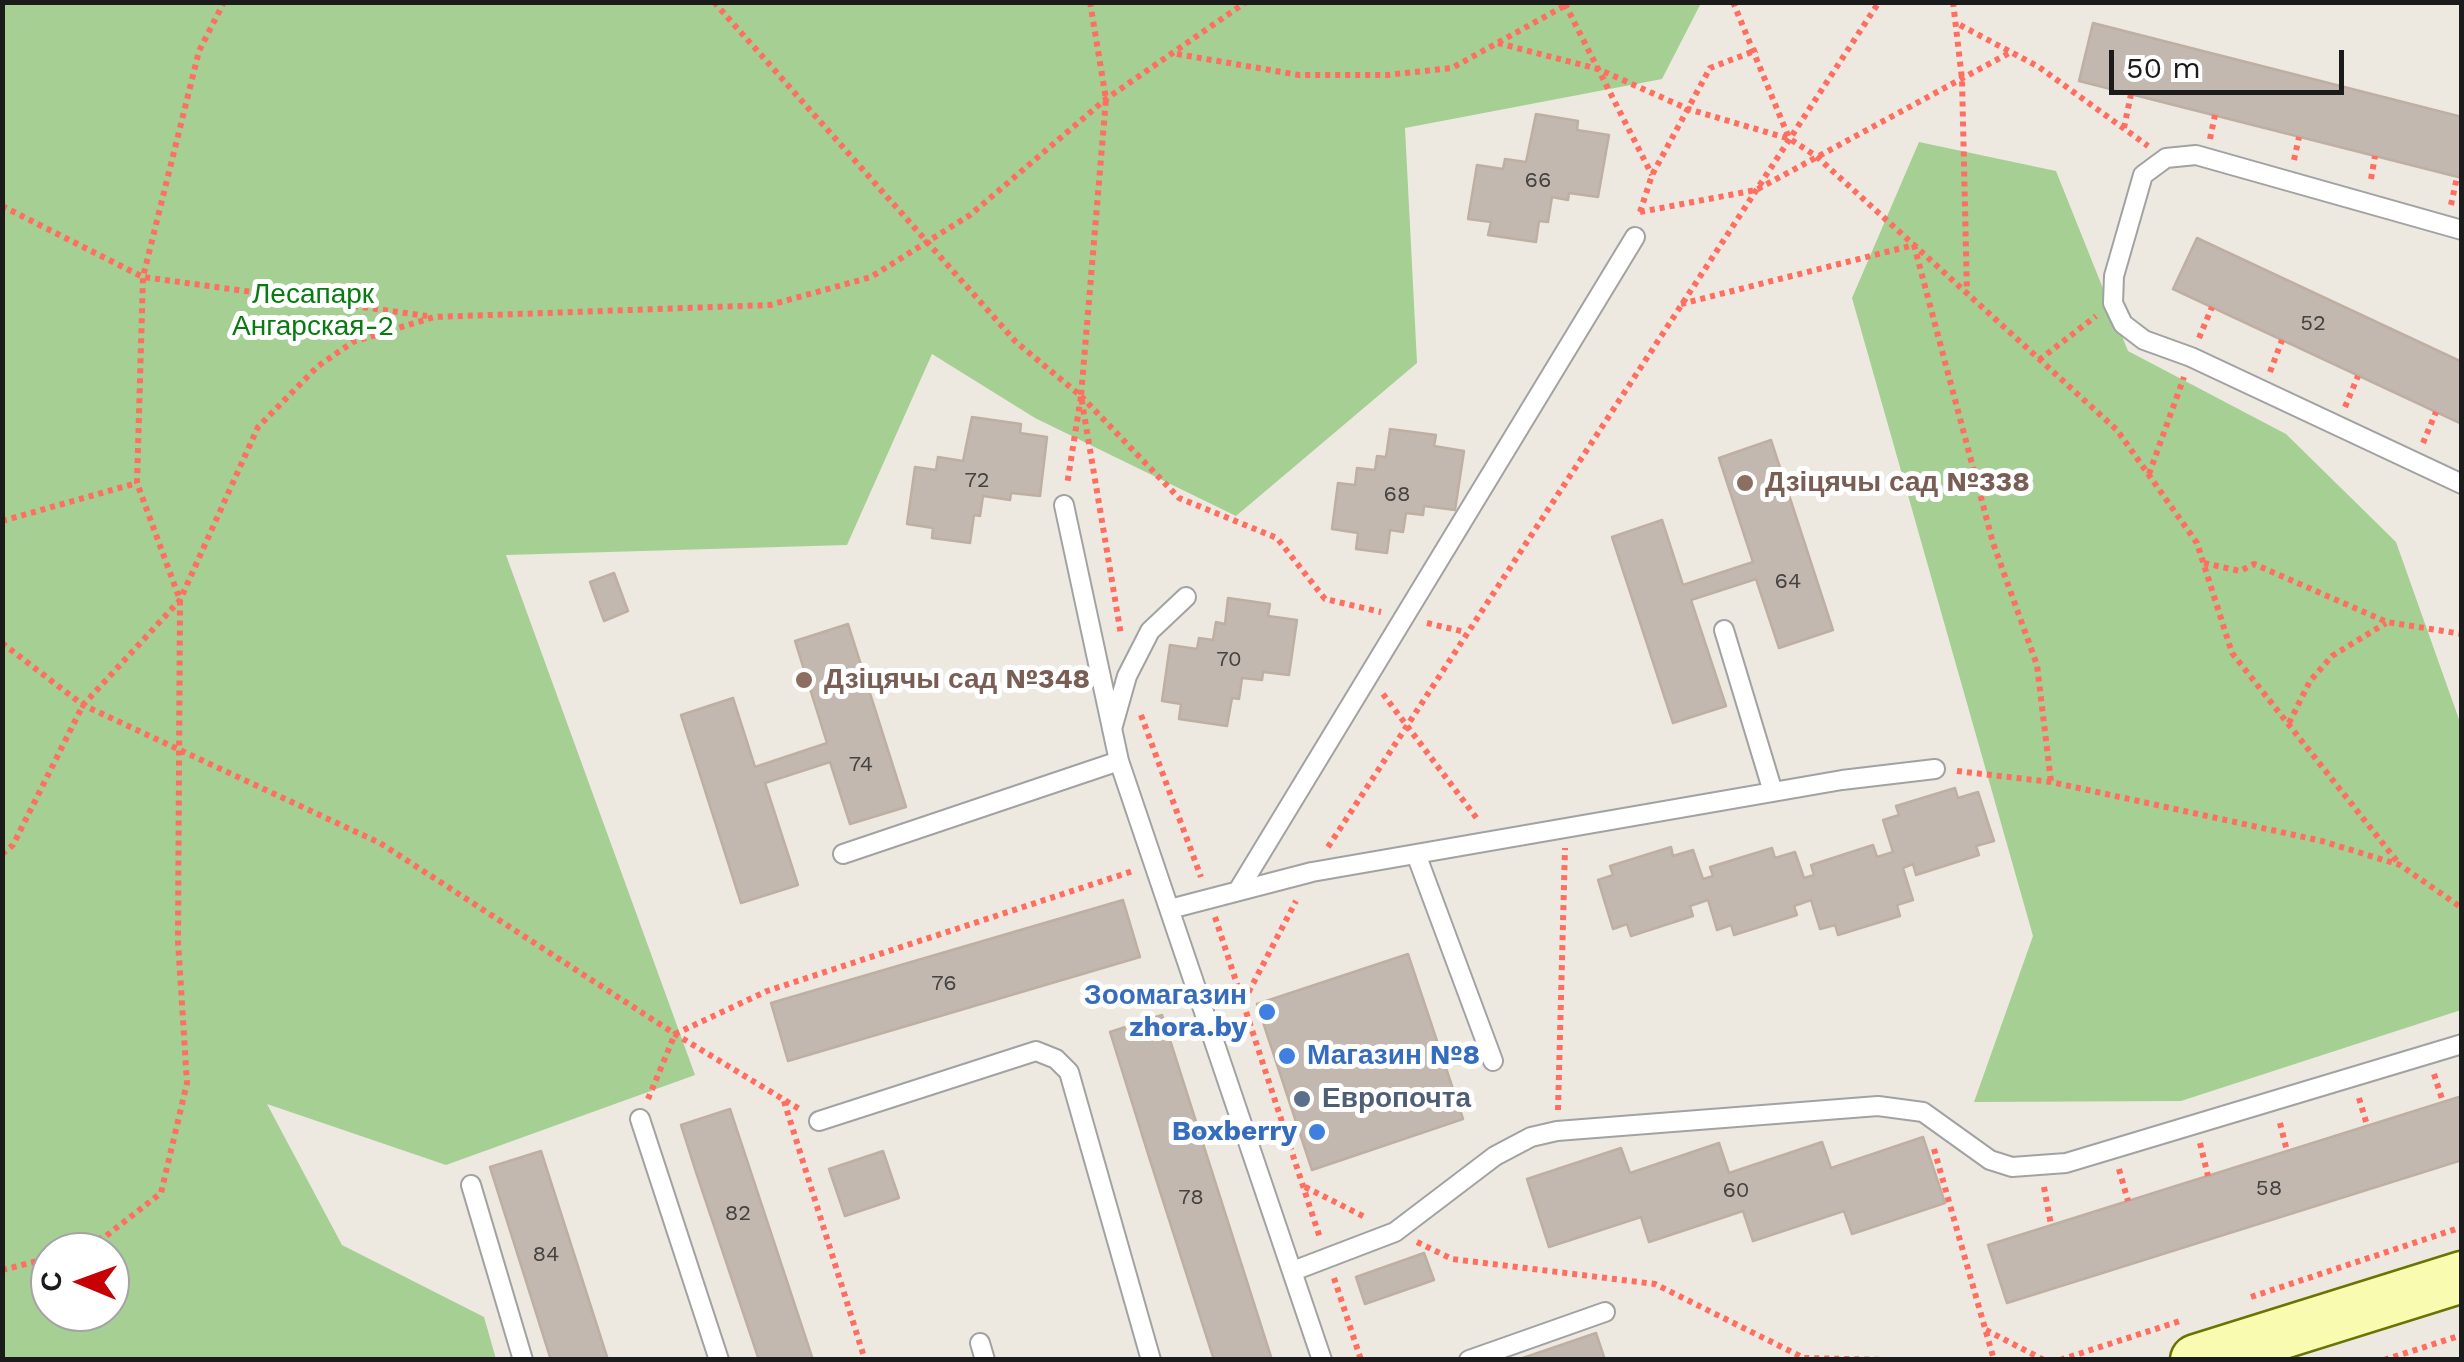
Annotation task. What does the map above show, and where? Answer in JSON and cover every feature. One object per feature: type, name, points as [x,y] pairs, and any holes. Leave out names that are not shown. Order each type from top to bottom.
[{"type":"main road","points":[[2191,1339],[2462,1277]]},
{"type":"lane","points":[[2462,230],[2196,156],[2166,158],[2143,175],[2114,276],[2113,302],[2123,324],[2144,340],[2191,357],[2462,484]]},
{"type":"lane","points":[[1239,889],[1635,237]]},
{"type":"lane","points":[[1064,506],[1118,761],[1322,1360]]},
{"type":"lane","points":[[1110,733],[1127,676],[1150,631],[1186,598]]},
{"type":"lane","points":[[1724,630],[1773,792]]},
{"type":"lane","points":[[843,854],[1118,761]]},
{"type":"lane","points":[[1170,909],[1312,872],[1773,792],[1934,769]]},
{"type":"lane","points":[[1416,854],[1493,1062]]},
{"type":"lane","points":[[1293,1272],[1395,1232],[1495,1156],[1531,1137],[1557,1131],[1878,1106],[1923,1112],[1990,1160],[2012,1168],[2066,1163],[2462,1044]]},
{"type":"lane","points":[[819,1120],[1036,1051],[1056,1059],[1070,1072],[1151,1360]]},
{"type":"lane","points":[[640,1119],[719,1360]]},
{"type":"lane","points":[[470,1185],[524,1360]]},
{"type":"lane","points":[[1469,1360],[1605,1312]]},
{"type":"path","points":[[111,1232],[161,1193],[187,1084],[178,941],[180,600],[137,484],[142,277],[198,51],[224,2]]},
{"type":"path","points":[[714,2],[1016,342],[1081,396],[1179,498],[1277,538],[1325,599],[1465,632]]},
{"type":"path","points":[[1064,506],[1081,396],[1106,99],[1090,2]]},
{"type":"path","points":[[2,206],[142,277],[434,317],[770,305],[871,276],[929,242],[970,215],[1106,99],[1246,2]]},
{"type":"path","points":[[1733,2],[1757,50],[1790,139]]},
{"type":"path","points":[[1243,1003],[1312,872],[1406,724],[1879,2]]},
{"type":"path","points":[[1954,2],[1960,26],[1966,293]]},
{"type":"path","points":[[1176,54],[1299,74],[1387,75],[1452,68],[1565,4],[1652,175]]},
{"type":"path","points":[[1960,26],[2011,52],[2166,158]]},
{"type":"path","points":[[1498,43],[1598,69],[1688,109],[1790,139],[1816,156],[2117,430],[2197,543],[2232,653],[2400,865],[2462,908]]},
{"type":"path","points":[[1635,237],[1652,175],[1710,68],[1757,50]]},
{"type":"path","points":[[1640,212],[1756,190],[2011,52]]},
{"type":"path","points":[[2124,128],[2131,94]]},
{"type":"path","points":[[1681,304],[1914,245]]},
{"type":"path","points":[[1914,245],[1993,543],[2037,666],[2050,782]]},
{"type":"path","points":[[2040,360],[2113,302]]},
{"type":"path","points":[[2,854],[13,846],[83,705],[180,600],[258,428],[318,366],[353,342],[434,317]]},
{"type":"path","points":[[2148,475],[2191,357]]},
{"type":"path","points":[[1081,396],[1127,676],[1208,896],[1360,1360]]},
{"type":"path","points":[[2,521],[137,484]]},
{"type":"path","points":[[2203,563],[2240,571],[2254,564],[2387,622],[2462,634]]},
{"type":"path","points":[[2289,723],[2310,681],[2332,656],[2387,622]]},
{"type":"path","points":[[2,643],[83,705],[380,843],[675,1034],[819,1120]]},
{"type":"path","points":[[1369,676],[1494,841]]},
{"type":"path","points":[[1934,769],[2050,782],[2322,841],[2400,865]]},
{"type":"path","points":[[1557,1131],[1566,828]]},
{"type":"path","points":[[640,1119],[675,1034],[767,991],[1154,864]]},
{"type":"path","points":[[784,1100],[865,1360]]},
{"type":"path","points":[[1923,1112],[1994,1360]]},
{"type":"path","points":[[2039,1165],[2051,1225]]},
{"type":"path","points":[[1304,1187],[1452,1259],[1655,1284],[1804,1358],[1888,1360]]},
{"type":"path","points":[[2242,1300],[2462,1227]]},
{"type":"path","points":[[2,1270],[30,1263]]},
{"type":"path","points":[[1985,1329],[2044,1360]]},
{"type":"path","points":[[2384,1360],[2462,1335]]},
{"type":"path","points":[[2060,1360],[2191,1339]]},
{"type":"green space","name":"Лесапарк Ангарская-2","points":[[3,2],[1701,2],[1662,79],[1405,128],[1417,363],[1236,516],[1035,418],[932,354],[847,545],[506,555],[695,1075],[446,1165],[267,1104],[342,1245],[484,1317],[496,1359],[3,1360]]},
{"type":"green space","points":[[1919,142],[2056,171],[2128,351],[2286,434],[2396,542],[2461,725],[2461,1010],[2181,1101],[1974,1102],[2033,936],[1852,298]]},
{"type":"building","points":[[2093,23],[2462,117],[2462,178],[2079,81]]},
{"type":"building","points":[[1536,114],[1578,121],[1577,130],[1609,135],[1598,197],[1569,193],[1568,200],[1552,197],[1548,222],[1539,221],[1536,242],[1488,235],[1491,222],[1468,219],[1477,165],[1503,169],[1505,159],[1526,162]]},
{"type":"building","points":[[2197,238],[2462,362],[2462,424],[2173,289]]},
{"type":"building","points":[[972,417],[1021,424],[1020,433],[1047,437],[1040,496],[1011,493],[1010,500],[983,496],[980,516],[974,515],[970,543],[932,538],[933,528],[907,524],[915,467],[936,470],[938,457],[963,461]]},
{"type":"building","points":[[1390,429],[1436,435],[1434,446],[1464,451],[1455,510],[1424,506],[1423,515],[1406,513],[1403,532],[1390,530],[1387,553],[1356,549],[1358,533],[1332,529],[1338,483],[1355,485],[1357,468],[1375,470],[1377,456],[1386,457]]},
{"type":"building","points":[[1771,440],[1833,630],[1779,648],[1756,579],[1691,600],[1726,706],[1673,723],[1612,537],[1662,520],[1683,585],[1753,562],[1719,458]]},
{"type":"building","points":[[614,573],[628,611],[604,621],[590,582]]},
{"type":"building","points":[[1228,598],[1270,604],[1268,616],[1297,620],[1289,675],[1263,672],[1262,680],[1242,678],[1239,699],[1232,698],[1227,726],[1179,719],[1181,704],[1162,701],[1170,645],[1197,649],[1199,638],[1213,640],[1216,622],[1225,624]]},
{"type":"building","points":[[848,624],[906,807],[850,824],[830,762],[765,783],[798,885],[741,903],[681,715],[733,698],[755,767],[827,743],[795,641]]},
{"type":"building","points":[[1955,788],[1958,798],[1978,792],[1994,841],[1976,846],[1979,855],[1916,875],[1913,864],[1903,868],[1913,900],[1897,905],[1900,916],[1838,935],[1835,925],[1820,929],[1811,900],[1794,906],[1797,915],[1734,935],[1731,925],[1717,930],[1708,900],[1690,906],[1693,916],[1631,936],[1627,924],[1613,929],[1598,880],[1613,875],[1610,866],[1671,847],[1673,856],[1693,850],[1703,879],[1713,876],[1710,867],[1772,848],[1775,858],[1795,852],[1804,878],[1814,875],[1811,865],[1873,845],[1877,857],[1893,852],[1883,820],[1899,815],[1896,806]]},
{"type":"building","points":[[1123,900],[1140,957],[788,1061],[771,1003]]},
{"type":"building","points":[[1408,954],[1463,1119],[1312,1170],[1257,1004]]},
{"type":"building","points":[[1162,1015],[1272,1360],[1214,1360],[1150,1160],[1110,1032]]},
{"type":"building","points":[[2462,1096],[2462,1160],[2007,1303],[1988,1245]]},
{"type":"building","points":[[730,1109],[813,1360],[759,1360],[696,1172],[681,1125]]},
{"type":"building","points":[[1923,1137],[1945,1203],[1852,1234],[1844,1211],[1753,1241],[1743,1211],[1649,1242],[1641,1217],[1549,1247],[1527,1179],[1621,1148],[1630,1173],[1719,1143],[1729,1173],[1822,1142],[1831,1168]]},
{"type":"building","points":[[541,1151],[608,1360],[551,1360],[490,1167]]},
{"type":"building","points":[[883,1151],[899,1198],[845,1216],[829,1169]]},
{"type":"building","points":[[1424,1253],[1434,1280],[1365,1304],[1356,1277]]},
{"type":"building","points":[[1596,1333],[1605,1360],[1517,1360]]},
{"type":"place","name":"Дзіцячы сад №338","points":[[1745,483]]},
{"type":"place","name":"Дзіцячы сад №348","points":[[804,680]]},
{"type":"place","name":"Зоомагазин zhora.by","points":[[1267,1012]]},
{"type":"place","name":"Магазин №8","points":[[1287,1056]]},
{"type":"place","name":"Европочта","points":[[1302,1099]]},
{"type":"place","name":"Boxberry","points":[[1317,1132]]}]
